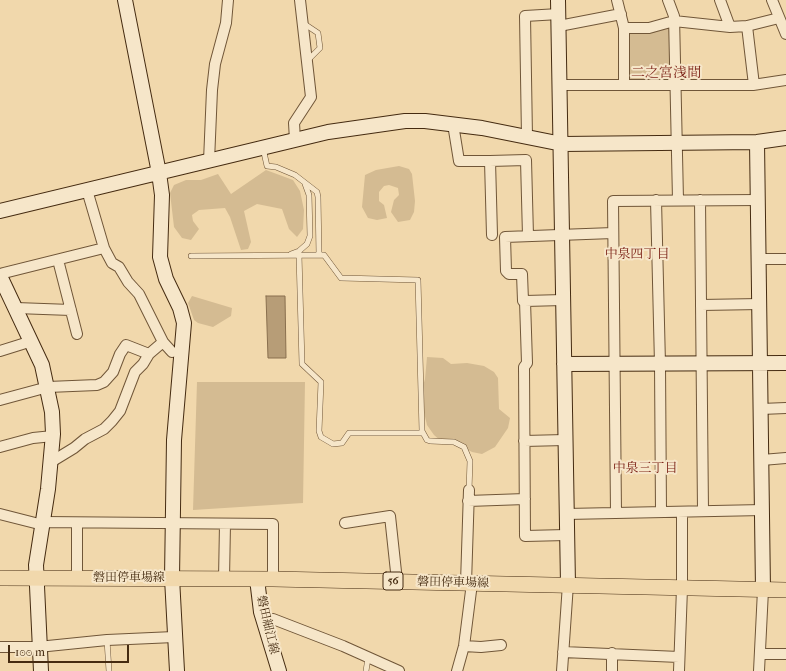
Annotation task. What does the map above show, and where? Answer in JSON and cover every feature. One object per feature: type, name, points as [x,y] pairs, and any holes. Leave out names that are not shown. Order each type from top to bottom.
[{"type":"main road","name":"磐田停車場線","points":[[0,578],[273,579],[568,584],[786,590]]},
{"type":"street","points":[[125,0],[162,195],[160,257],[166,279],[180,308],[184,323],[184,340],[175,412],[172,578],[177,671]]},
{"type":"street","points":[[209,161],[212,90],[215,64],[226,23],[228,0]]},
{"type":"street","points":[[295,140],[294,123],[310,97],[300,0]]},
{"type":"street","points":[[617,0],[624,28],[624,84]]},
{"type":"street","points":[[668,0],[674,20],[678,200]]},
{"type":"street","points":[[720,0],[730,27]]},
{"type":"street","points":[[772,0],[778,18],[786,34]]},
{"type":"street","points":[[527,137],[525,16],[559,13],[621,14]]},
{"type":"street","points":[[559,13],[562,144],[564,440],[568,584],[562,671]]},
{"type":"street","points":[[624,28],[649,28],[674,20],[730,27],[747,26],[778,18]]},
{"type":"street","points":[[747,26],[754,85]]},
{"type":"street","points":[[561,85],[754,85],[786,80]]},
{"type":"street","points":[[0,210],[357,126],[405,121],[425,121],[453,124],[562,144],[757,142],[786,138]]},
{"type":"street","points":[[453,124],[459,161],[526,160],[528,236]]},
{"type":"street","points":[[757,142],[763,510],[763,590],[759,671]]},
{"type":"street","points":[[490,161],[492,235]]},
{"type":"street","points":[[87,190],[104,248],[112,263],[119,268],[128,282],[139,294],[163,342],[172,352]]},
{"type":"street","points":[[656,200],[660,364],[660,512]]},
{"type":"street","points":[[700,200],[703,511]]},
{"type":"street","points":[[616,513],[613,201],[759,200]]},
{"type":"street","points":[[566,535],[526,536],[524,367],[527,363],[525,301],[523,301],[522,274],[509,274],[506,271],[505,237],[613,233]]},
{"type":"street","points":[[41,671],[38,647],[36,565],[44,524],[51,462],[53,436],[52,412],[48,387],[42,365],[32,341],[0,277],[104,248]]},
{"type":"street","points":[[760,258],[786,259]]},
{"type":"street","points":[[58,260],[77,334]]},
{"type":"street","points":[[525,301],[563,300]]},
{"type":"street","points":[[701,305],[760,304]]},
{"type":"street","points":[[16,308],[71,310]]},
{"type":"street","points":[[0,351],[32,341]]},
{"type":"street","points":[[51,462],[74,448],[85,439],[104,429],[112,421],[120,412],[135,372],[143,364],[149,354],[163,342]]},
{"type":"street","points":[[0,400],[48,387],[97,385],[104,382],[112,372],[126,344],[149,354]]},
{"type":"street","points":[[564,364],[786,363]]},
{"type":"street","points":[[761,409],[786,408]]},
{"type":"street","points":[[0,447],[33,438],[53,436]]},
{"type":"street","points":[[524,441],[564,440]]},
{"type":"street","points":[[762,460],[786,458]]},
{"type":"street","points":[[457,671],[464,646],[469,583],[469,490]]},
{"type":"street","points":[[468,502],[525,499]]},
{"type":"street","points":[[566,514],[763,510]]},
{"type":"street","points":[[679,671],[682,588],[682,512]]},
{"type":"street","points":[[0,514],[44,524],[273,524],[273,579]]},
{"type":"street","points":[[345,523],[390,516],[397,582]]},
{"type":"street","points":[[76,523],[77,578]]},
{"type":"street","points":[[224,579],[225,524]]},
{"type":"street","name":"磐田細江線","points":[[257,579],[263,620],[279,671]]},
{"type":"street","points":[[263,620],[273,619],[343,646],[399,671]]},
{"type":"street","points":[[0,647],[38,647],[107,640],[174,637]]},
{"type":"street","points":[[464,646],[481,647],[501,645]]},
{"type":"street","points":[[564,652],[679,657]]},
{"type":"street","points":[[612,654],[612,671]]},
{"type":"street","points":[[760,654],[786,654]]},
{"type":"lane","points":[[302,23],[318,32],[320,48],[306,61]]},
{"type":"lane","points":[[263,148],[267,166],[276,167],[287,171],[317,192],[319,255]]},
{"type":"lane","points":[[288,255],[303,248],[307,244],[310,236],[309,195],[305,183]]},
{"type":"lane","points":[[299,255],[302,364],[321,382],[319,431],[321,437],[333,444],[342,443],[349,433],[423,433]]},
{"type":"lane","points":[[191,256],[324,255],[341,278],[418,280],[421,424],[423,433],[430,442],[454,442],[464,447],[468,453],[470,461],[469,490]]},
{"type":"lane","points":[[107,640],[110,671]]},
{"type":"lane","points":[[366,671],[368,658]]},
{"type":"shaded area","points":[[674,21],[674,86],[624,84],[624,28]]},
{"type":"shaded area","points":[[399,166],[409,169],[412,174],[415,201],[414,212],[410,220],[398,222],[391,212],[394,200],[399,195],[398,188],[389,185],[384,186],[379,192],[379,201],[384,205],[387,218],[377,220],[368,218],[362,207],[365,175],[376,170]]},
{"type":"shaded area","points":[[266,170],[293,180],[300,191],[304,210],[303,229],[297,237],[289,229],[282,209],[257,204],[244,211],[251,242],[248,249],[241,250],[230,217],[225,208],[199,210],[192,215],[193,221],[199,229],[191,240],[182,238],[174,227],[170,193],[174,185],[186,180],[201,180],[218,174],[231,194]]},
{"type":"shaded area","points":[[192,296],[232,308],[231,316],[213,327],[198,323],[194,320],[188,303]]},
{"type":"shaded area","points":[[266,296],[285,296],[286,358],[268,358]]},
{"type":"shaded area","points":[[427,357],[443,358],[451,364],[467,363],[484,366],[494,372],[498,378],[499,409],[510,418],[508,428],[495,447],[482,454],[472,452],[454,442],[441,441],[434,435],[427,425],[420,396],[425,379]]},
{"type":"shaded area","points":[[197,382],[305,382],[303,503],[193,510]]},
{"type":"district","name":"二之宮浅間","points":[[666,74]]},
{"type":"district","name":"中泉四丁目","points":[[637,255]]},
{"type":"district","name":"中泉三丁目","points":[[645,469]]}]
